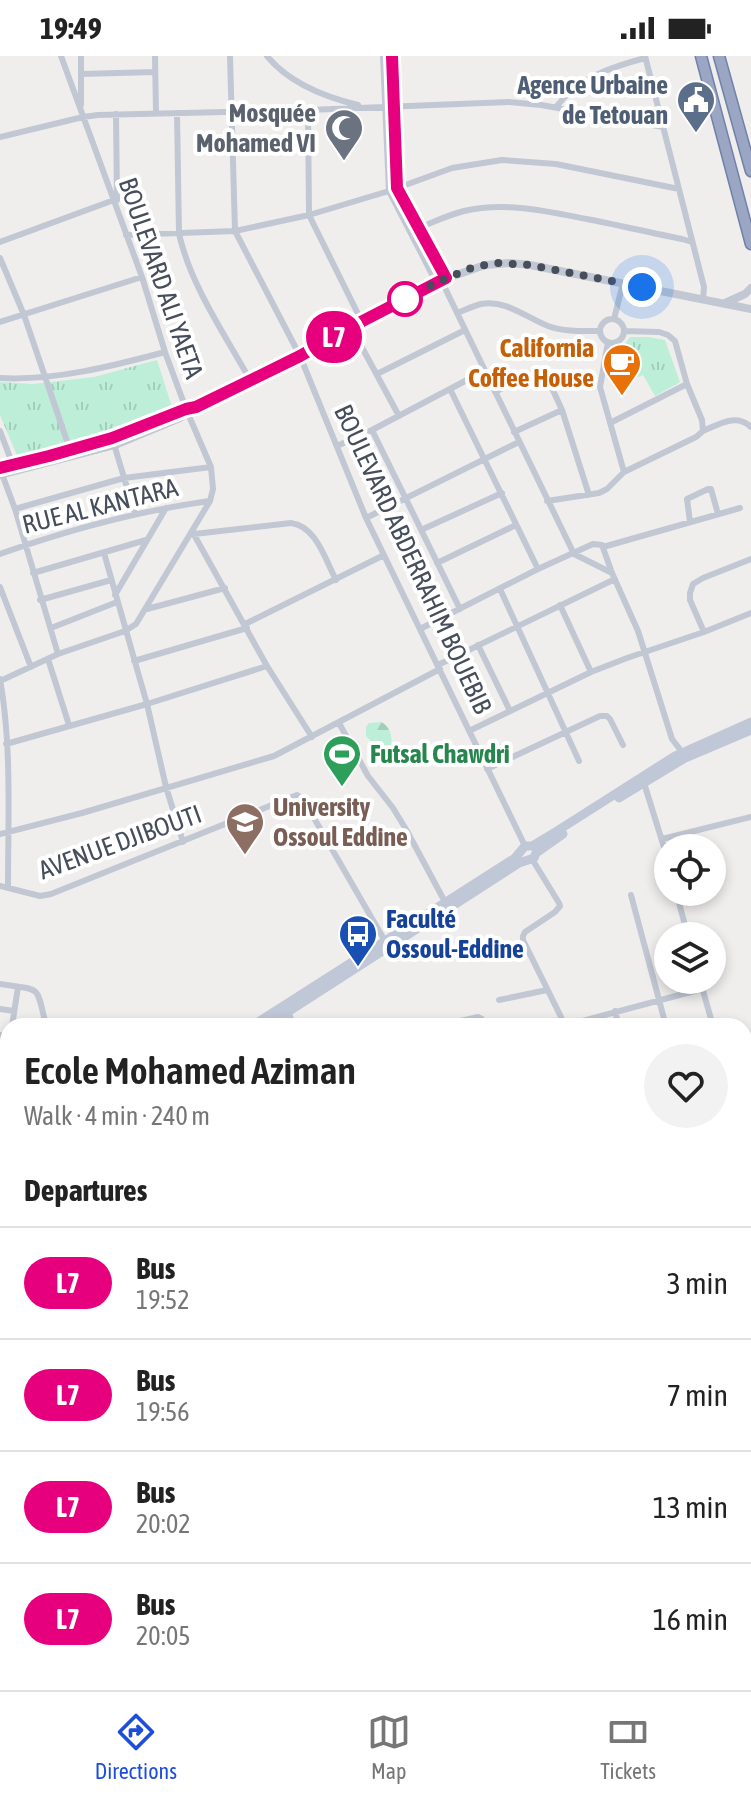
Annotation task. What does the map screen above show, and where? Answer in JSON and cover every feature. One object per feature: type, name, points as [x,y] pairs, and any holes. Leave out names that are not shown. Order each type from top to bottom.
[{"type":"highway","points":[[701,56],[751,244]]},
{"type":"highway","points":[[719,56],[751,171]]},
{"type":"main road","points":[[265,1018],[519,863],[529,852],[672,758],[751,722]]},
{"type":"main road","points":[[279,1018],[445,902],[515,858],[697,752],[751,730]]},
{"type":"street","name":"BOULEVARD ALI YAETA","points":[[61,56],[142,277],[165,352],[211,467],[213,489],[210,501],[146,609],[136,624],[125,631]]},
{"type":"street","points":[[81,56],[82,115]]},
{"type":"street","points":[[155,56],[156,113]]},
{"type":"street","name":"BOULEVARD ABDERRAHIM BOUEBIB","points":[[230,56],[235,231],[300,356],[366,518],[487,769],[560,905],[523,936],[547,990]]},
{"type":"street","points":[[267,56],[299,82],[326,96],[366,106]]},
{"type":"street","points":[[383,56],[393,190],[442,282]]},
{"type":"street","points":[[392,56],[393,190],[418,228],[574,554],[613,576]]},
{"type":"street","points":[[556,107],[586,80],[645,57],[704,287],[703,299]]},
{"type":"street","points":[[81,74],[155,72]]},
{"type":"street","points":[[0,137],[82,115],[509,102],[556,107],[663,127]]},
{"type":"street","points":[[308,110],[309,215],[362,322]]},
{"type":"street","points":[[177,113],[179,234],[183,253],[250,380]]},
{"type":"street","points":[[0,242],[116,204],[116,114]]},
{"type":"street","points":[[126,235],[235,231],[309,215],[459,166],[511,160],[572,167],[679,189]]},
{"type":"street","points":[[418,228],[465,211],[510,207],[553,212],[692,242]]},
{"type":"street","points":[[0,258],[24,315],[71,453]]},
{"type":"street","points":[[58,654],[1,472],[113,442],[187,412],[442,282],[485,265],[530,265],[751,309]]},
{"type":"street","points":[[0,322],[142,277]]},
{"type":"street","points":[[614,319],[623,283]]},
{"type":"street","points":[[724,303],[751,288]]},
{"type":"street","points":[[457,313],[483,303],[493,303],[556,328],[600,331]]},
{"type":"street","points":[[614,319],[624,331],[618,341],[608,342],[602,338],[600,331],[605,321],[614,319]]},
{"type":"street","points":[[351,327],[399,416]]},
{"type":"street","points":[[377,374],[465,330]]},
{"type":"street","points":[[624,331],[650,331],[671,337],[678,348],[703,431]]},
{"type":"street","points":[[608,342],[600,387],[624,472]]},
{"type":"street","points":[[0,378],[45,376],[118,365],[165,352]]},
{"type":"street","points":[[337,446],[484,371]]},
{"type":"street","points":[[495,392],[536,371],[549,379],[589,495]]},
{"type":"street","points":[[610,423],[687,384]]},
{"type":"street","points":[[450,389],[538,569]]},
{"type":"street","points":[[514,432],[562,410]]},
{"type":"street","points":[[547,501],[607,489],[624,472],[703,431],[733,420],[745,421],[751,427]]},
{"type":"street","points":[[372,430],[460,609]]},
{"type":"street","points":[[0,431],[14,468]]},
{"type":"street","points":[[113,442],[135,514]]},
{"type":"street","points":[[366,518],[519,442]]},
{"type":"street","points":[[15,509],[124,478],[211,467]]},
{"type":"street","points":[[690,522],[687,499],[708,489],[711,489],[718,514]]},
{"type":"street","points":[[421,530],[502,493]]},
{"type":"street","name":"RUE AL KANTARA","points":[[0,554],[135,514],[210,501]]},
{"type":"street","points":[[51,628],[116,599],[167,507]]},
{"type":"street","points":[[603,547],[740,508]]},
{"type":"street","points":[[312,737],[267,666],[193,532],[301,524],[314,537],[336,580]]},
{"type":"street","points":[[437,563],[516,525]]},
{"type":"street","points":[[33,573],[146,540]]},
{"type":"street","points":[[420,629],[538,569],[598,544],[603,547],[632,615],[672,739],[672,758]]},
{"type":"street","points":[[104,553],[183,842]]},
{"type":"street","points":[[134,661],[246,626],[384,555]]},
{"type":"street","points":[[704,632],[690,600],[693,584],[750,562]]},
{"type":"street","points":[[0,834],[274,756],[613,576]]},
{"type":"street","points":[[40,600],[111,580]]},
{"type":"street","points":[[0,587],[31,667]]},
{"type":"street","points":[[146,609],[225,588]]},
{"type":"street","points":[[500,589],[579,761]]},
{"type":"street","points":[[560,605],[591,672]]},
{"type":"street","points":[[469,731],[591,672],[751,613]]},
{"type":"street","points":[[8,888],[0,680],[58,654],[125,631]]},
{"type":"street","points":[[478,645],[510,711]]},
{"type":"street","points":[[48,659],[69,725]]},
{"type":"street","points":[[4,739],[147,704],[267,666]]},
{"type":"street","points":[[487,769],[604,715],[610,719],[623,745]]},
{"type":"street","points":[[339,723],[368,776],[407,831],[445,902]]},
{"type":"street","points":[[672,739],[682,752]]},
{"type":"street","points":[[644,783],[660,834]]},
{"type":"street","name":"AVENUE DJIBOUTI","points":[[0,886],[40,896],[51,894],[297,795],[303,799],[387,943]]},
{"type":"street","points":[[682,834],[751,817]]},
{"type":"street","points":[[631,895],[664,1018]]},
{"type":"street","points":[[0,984],[28,987],[37,992],[44,1018]]},
{"type":"street","points":[[13,1018],[18,987]]},
{"type":"street","points":[[499,1000],[547,990],[560,1018]]},
{"type":"street","points":[[590,1018],[682,994]]},
{"type":"street","points":[[703,994],[711,1018]]},
{"type":"street","points":[[0,1009],[14,1011]]},
{"type":"street","points":[[615,1011],[617,1018]]},
{"type":"street","points":[[288,1012],[291,1018]]},
{"type":"green space","points":[[630,337],[665,340],[680,382],[655,396],[643,375],[624,383],[621,375],[607,373],[613,350],[623,346]]},
{"type":"green space","points":[[157,360],[172,407],[73,443],[18,458],[0,415],[0,382],[33,384],[94,377]]},
{"type":"green space","points":[[381,722],[387,726],[391,736],[391,747],[387,749],[377,747],[366,736],[369,723]]},
{"type":"bus line","name":"L7","points":[[0,468],[112,438],[196,407],[446,278],[397,188],[392,56]]},
{"type":"place","name":"Agence Urbaine de Tetouan","points":[[696,134]]},
{"type":"place","name":"Mosquée Mohamed VI","points":[[344,162]]},
{"type":"place","name":"California Coffee House","points":[[622,397]]},
{"type":"place","name":"Futsal Chawdri","points":[[342,788]]},
{"type":"place","name":"University Ossoul Eddine","points":[[245,856]]},
{"type":"place","name":"Faculté Ossoul-Eddine","points":[[358,968]]},
{"type":"route","points":[[405,299],[474,267],[497,263],[530,265],[642,287]]}]
